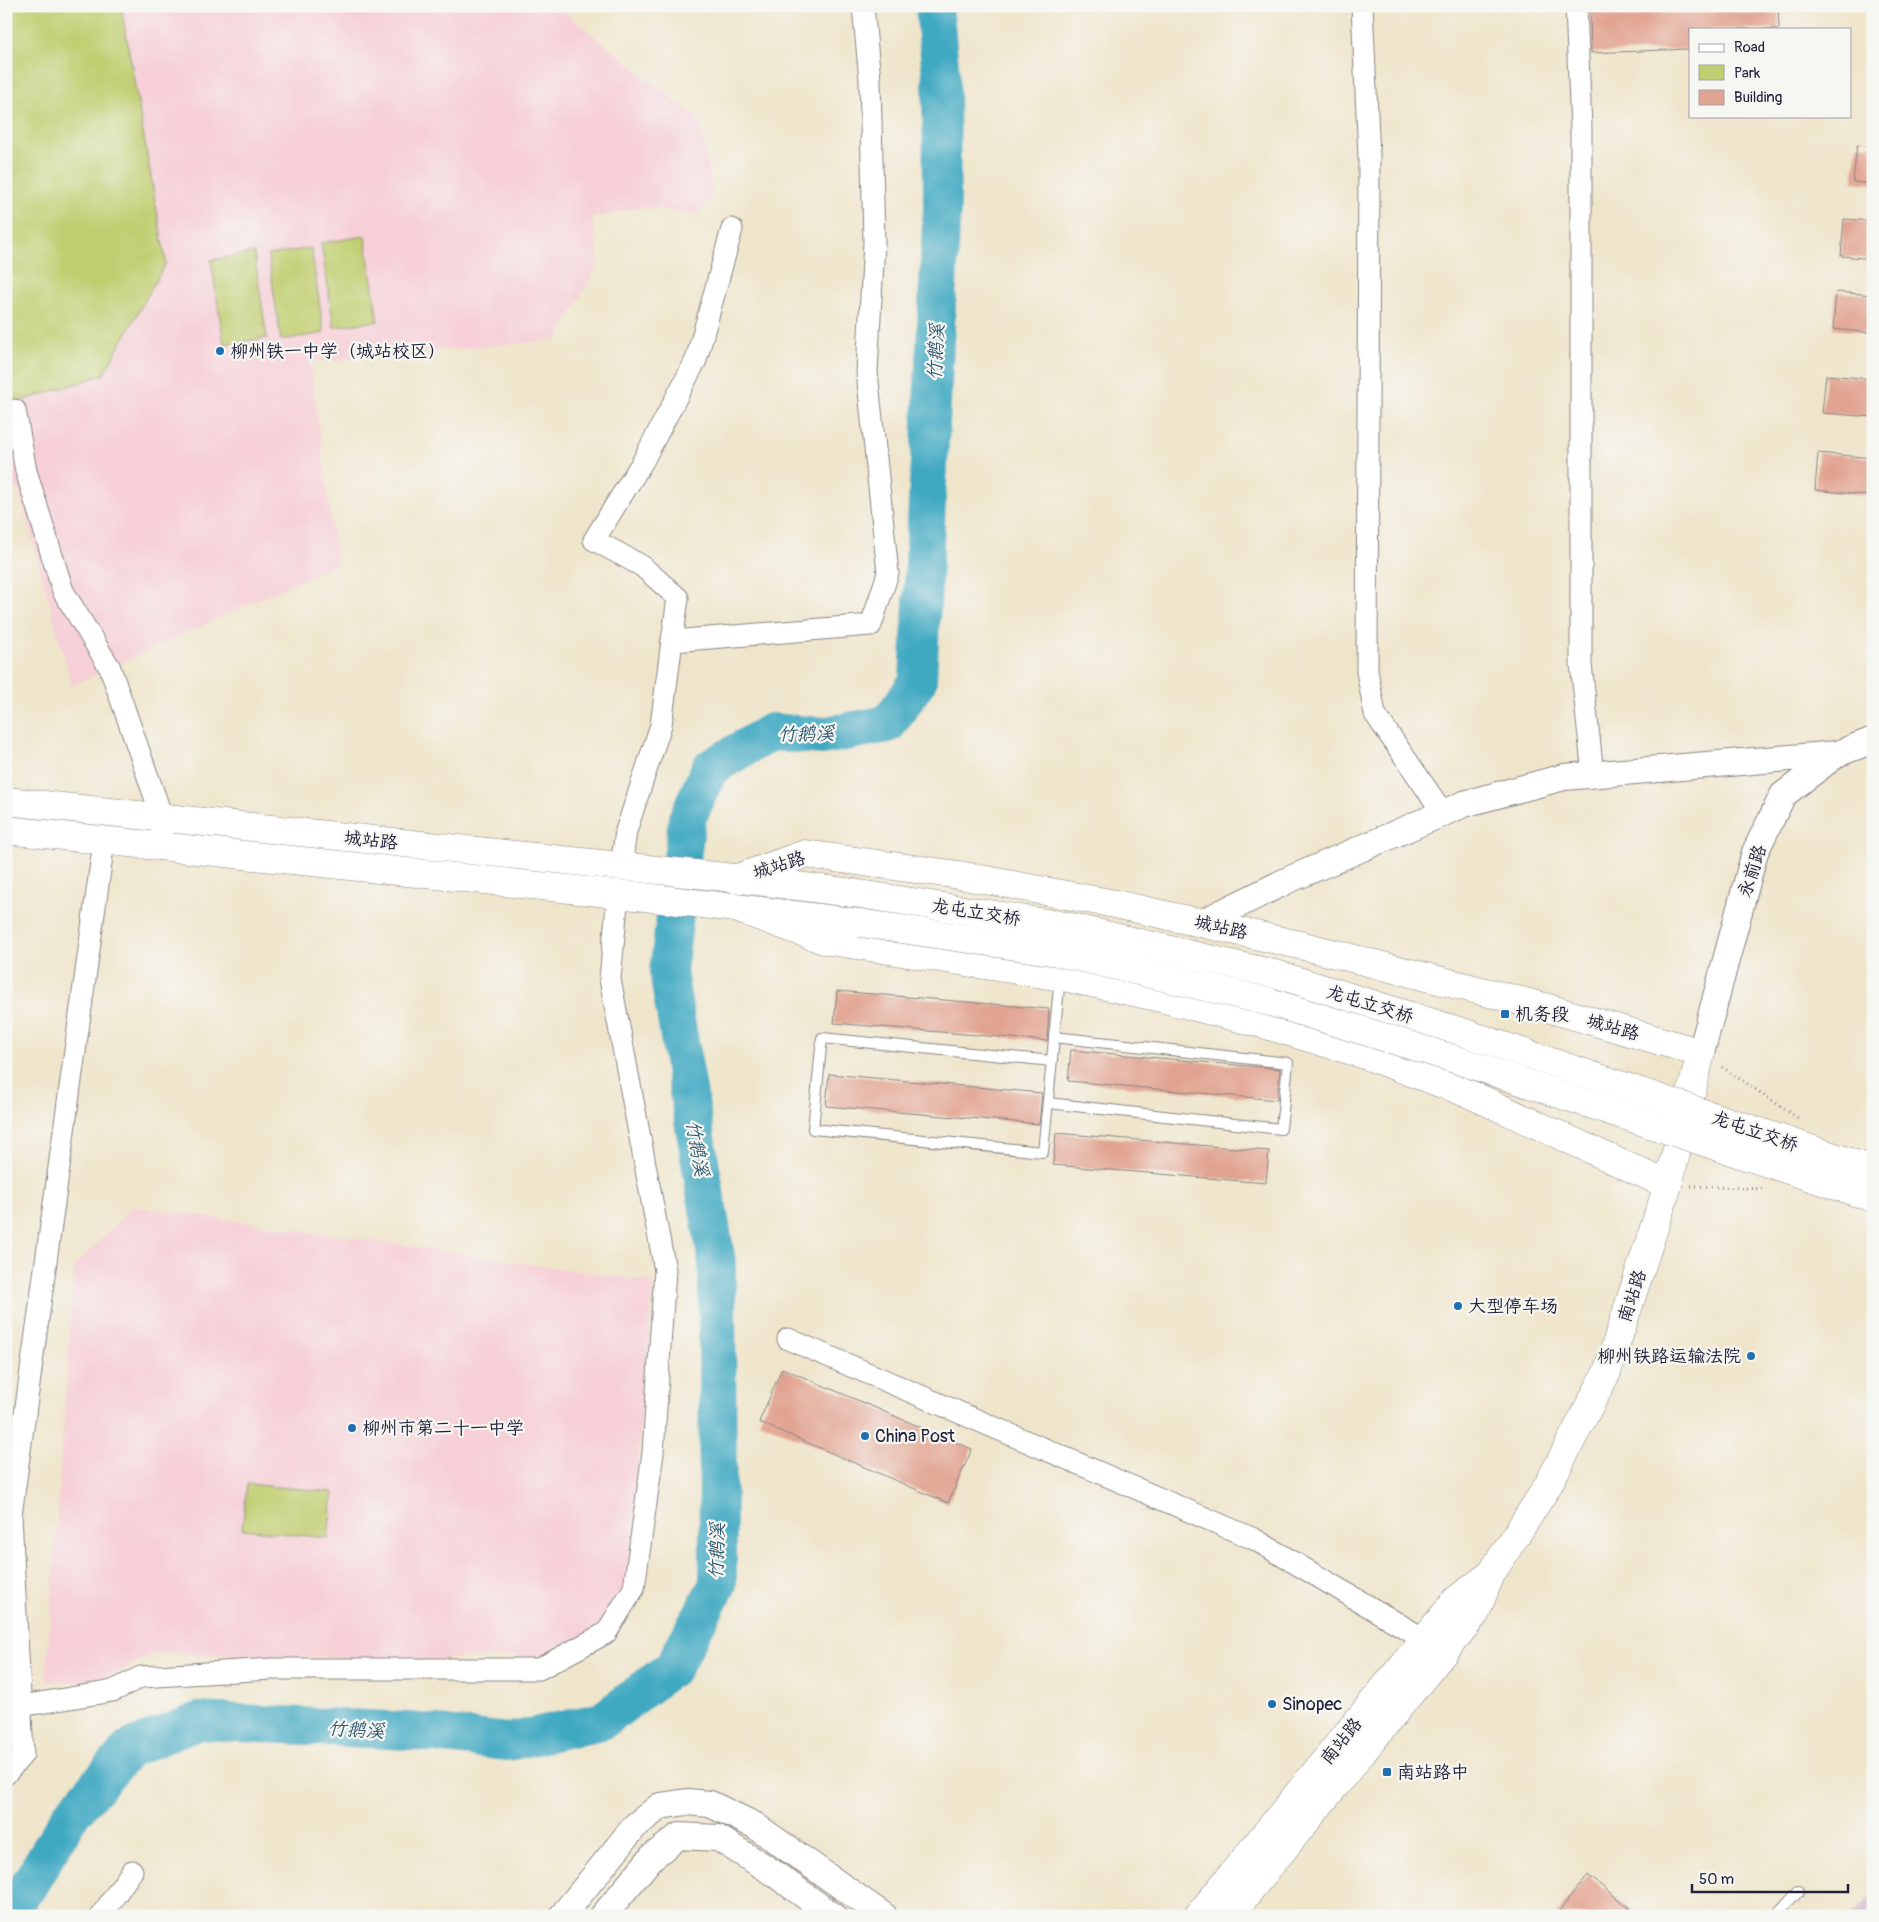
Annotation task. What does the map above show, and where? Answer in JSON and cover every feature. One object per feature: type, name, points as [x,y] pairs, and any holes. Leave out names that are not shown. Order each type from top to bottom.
[{"type":"main road","name":"城站路","points":[[6,801],[729,878],[853,893]]},
{"type":"main road","name":"城站路","points":[[6,830],[627,895],[860,923]]},
{"type":"main road","name":"城站路","points":[[729,878],[805,854],[959,876],[1120,905],[1304,946],[1541,1006],[1701,1053]]},
{"type":"main road","name":"龙屯立交桥","points":[[853,893],[1066,926],[1280,975],[1459,1031],[1873,1170]]},
{"type":"main road","name":"城站路","points":[[726,906],[824,940],[1060,977],[1152,996],[1270,1026],[1359,1053],[1472,1095],[1668,1185]]},
{"type":"main road","name":"龙屯立交桥","points":[[860,923],[1057,952],[1270,1002],[1451,1058],[1873,1198]]},
{"type":"main road","name":"南站路","points":[[1229,1916],[1475,1614],[1491,1574],[1547,1488],[1607,1372],[1668,1185],[1701,1053]]},
{"type":"main road","name":"南站路","points":[[1198,1916],[1457,1599],[1491,1574]]},
{"type":"street","points":[[672,642],[871,625],[888,573],[867,372],[874,242],[870,80],[863,6]]},
{"type":"street","points":[[1362,6],[1369,157],[1367,670],[1375,714],[1443,813]]},
{"type":"street","points":[[1576,6],[1581,128],[1581,664],[1594,774]]},
{"type":"street","points":[[630,868],[626,831],[661,725],[678,598],[642,566],[594,540],[643,461],[696,360],[732,229]]},
{"type":"street","points":[[15,410],[26,471],[63,591],[110,668],[162,817],[161,847]]},
{"type":"street","name":"永前路","points":[[1701,1053],[1755,852],[1784,795],[1837,754],[1873,740]]},
{"type":"street","points":[[1201,923],[1286,882],[1464,804],[1564,777],[1837,754]]},
{"type":"street","points":[[6,1774],[23,1754],[11,1515],[104,841]]},
{"type":"street","points":[[21,1706],[114,1691],[141,1677],[270,1669],[539,1669],[606,1633],[634,1588],[653,1453],[664,1270],[610,979],[627,895]]},
{"type":"street","points":[[788,1339],[1254,1539],[1424,1640]]},
{"type":"street","points":[[562,1916],[635,1826],[660,1806],[687,1802],[710,1804],[754,1825],[884,1916]]},
{"type":"street","points":[[603,1916],[652,1857],[679,1836],[718,1838],[772,1872],[833,1916]]},
{"type":"street","points":[[101,1916],[132,1870]]},
{"type":"lane","points":[[1052,1061],[822,1038],[813,1129],[1043,1152],[1048,1103],[1052,1061],[1054,1037],[1060,977]]},
{"type":"lane","points":[[1048,1103],[1281,1130],[1288,1063],[1054,1037]]},
{"type":"lane","points":[[1776,1916],[1799,1891]]},
{"type":"path","points":[[1701,1053],[1799,1119]]},
{"type":"shaded area","name":"柳州铁一中学（城站校区）","points":[[6,6],[557,6],[700,121],[713,192],[699,215],[640,207],[592,218],[599,262],[557,340],[310,362],[337,563],[72,686],[18,487],[6,488]]},
{"type":"shaded area","name":"柳州市第二十一中学","points":[[133,1206],[654,1282],[628,1574],[610,1618],[555,1654],[433,1660],[154,1653],[97,1683],[46,1681],[74,1267]]},
{"type":"shaded area","points":[[1873,1893],[1873,1916],[1850,1916]]},
{"type":"green space","points":[[6,6],[121,6],[166,263],[103,375],[15,403],[6,401]]},
{"type":"green space","points":[[365,236],[378,321],[334,327],[321,243]]},
{"type":"green space","points":[[311,248],[324,333],[281,340],[268,255]]},
{"type":"green space","points":[[254,253],[267,338],[224,344],[211,260]]},
{"type":"green space","points":[[247,1484],[333,1492],[328,1538],[242,1529]]},
{"type":"building","points":[[1778,6],[1779,28],[1689,28],[1689,49],[1591,53],[1590,12]]},
{"type":"building","points":[[1857,145],[1873,146],[1873,184],[1853,182]]},
{"type":"building","points":[[1844,219],[1873,221],[1873,259],[1841,256]]},
{"type":"building","points":[[1836,292],[1873,295],[1873,333],[1833,329]]},
{"type":"building","points":[[1826,375],[1873,379],[1873,417],[1822,413]]},
{"type":"building","points":[[1818,453],[1873,458],[1873,496],[1815,490]]},
{"type":"building","points":[[837,991],[1049,1009],[1047,1041],[834,1023]]},
{"type":"building","points":[[1071,1050],[1280,1069],[1277,1100],[1068,1081]]},
{"type":"building","points":[[829,1074],[1042,1093],[1039,1124],[826,1106]]},
{"type":"building","points":[[1056,1133],[1269,1151],[1266,1183],[1053,1165]]},
{"type":"building","points":[[782,1368],[972,1449],[948,1503],[759,1422]]},
{"type":"building","points":[[1588,1875],[1639,1916],[1555,1916]]},
{"type":"waterway","name":"竹鹅溪","points":[[6,1911],[27,1888],[70,1816],[129,1749],[199,1721],[410,1731],[508,1742],[602,1721],[673,1667],[718,1584],[717,1262],[668,972],[687,819],[710,768],[771,732],[822,736],[888,724],[918,681],[942,206],[941,75],[934,6]]},
{"type":"place","name":"柳州铁一中学（城站校区）","points":[[220,351]]},
{"type":"place","name":"机务段","points":[[1505,1014]]},
{"type":"place","name":"大型停车场","points":[[1458,1306]]},
{"type":"place","name":"柳州铁路运输法院","points":[[1751,1356]]},
{"type":"place","name":"柳州市第二十一中学","points":[[352,1428]]},
{"type":"place","name":"China Post","points":[[865,1436]]},
{"type":"place","name":"Sinopec","points":[[1272,1704]]},
{"type":"place","name":"南站路中","points":[[1387,1772]]}]
